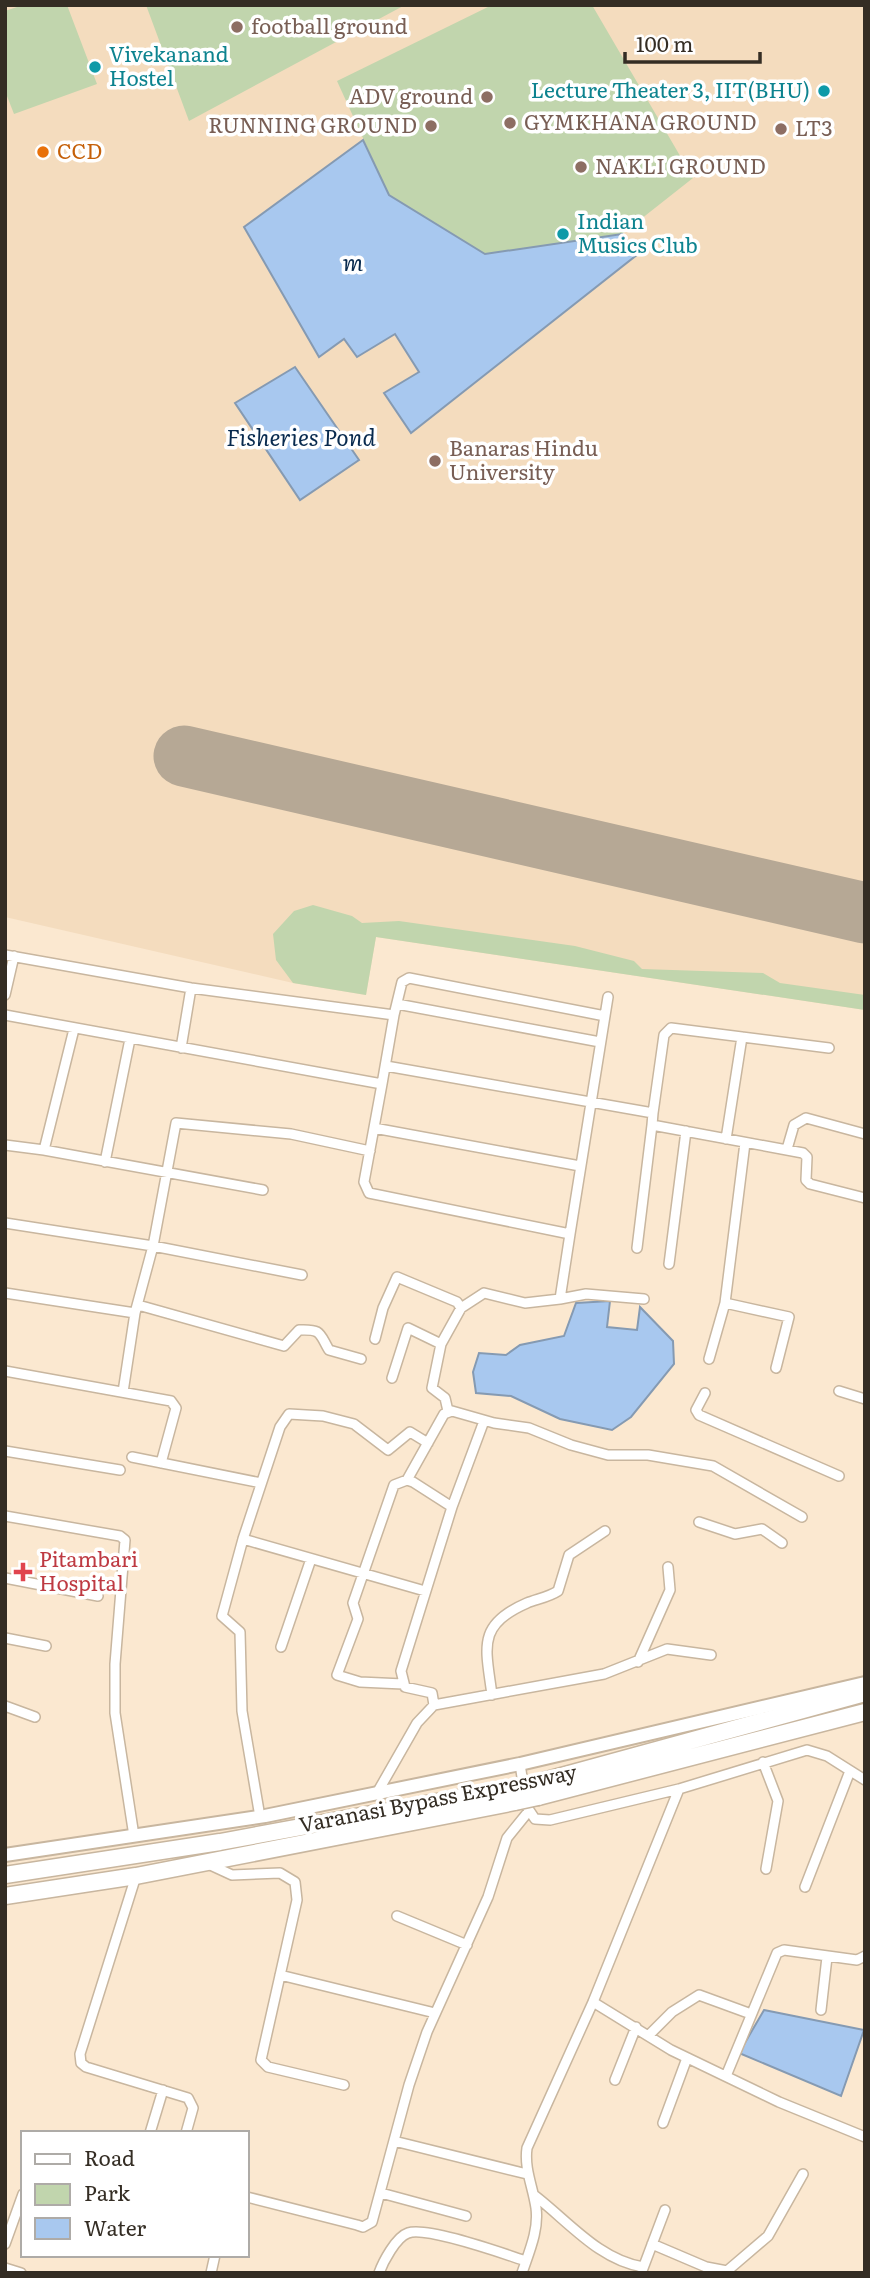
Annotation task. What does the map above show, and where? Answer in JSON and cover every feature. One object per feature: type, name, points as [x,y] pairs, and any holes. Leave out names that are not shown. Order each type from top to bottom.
[{"type":"highway","name":"Varanasi Bypass Expressway","points":[[5,1896],[136,1876],[519,1801],[537,1790],[865,1693]]},
{"type":"highway","name":"Varanasi Bypass Expressway","points":[[537,1790],[865,1712]]},
{"type":"highway","name":"Varanasi Bypass Expressway","points":[[5,1875],[519,1801]]},
{"type":"street","points":[[5,995],[10,956],[191,988],[394,1015]]},
{"type":"street","points":[[570,1234],[369,1193],[365,1182],[402,982],[409,978],[605,1016]]},
{"type":"street","points":[[181,1048],[191,988]]},
{"type":"street","points":[[560,1299],[608,997]]},
{"type":"street","points":[[397,1004],[600,1042]]},
{"type":"street","points":[[5,1015],[382,1084]]},
{"type":"street","points":[[637,1248],[666,1030],[671,1028],[829,1048]]},
{"type":"street","points":[[44,1150],[74,1029]]},
{"type":"street","points":[[726,1139],[742,1037]]},
{"type":"street","points":[[105,1162],[130,1039]]},
{"type":"street","points":[[386,1066],[653,1113]]},
{"type":"street","points":[[787,1149],[794,1125],[806,1118],[865,1134]]},
{"type":"street","points":[[123,1392],[174,1129],[181,1121],[291,1134],[370,1151]]},
{"type":"street","points":[[652,1125],[803,1153],[807,1157],[806,1180],[810,1184],[865,1198]]},
{"type":"street","points":[[374,1128],[580,1166]]},
{"type":"street","points":[[669,1264],[686,1131]]},
{"type":"street","points":[[709,1359],[725,1303],[746,1143]]},
{"type":"street","points":[[5,1145],[263,1191]]},
{"type":"street","points":[[5,1223],[153,1246],[302,1275]]},
{"type":"street","points":[[375,1339],[383,1308],[397,1277],[457,1301],[461,1308]]},
{"type":"street","points":[[5,1293],[137,1309],[284,1346],[299,1330],[317,1331],[323,1336],[329,1350],[361,1359]]},
{"type":"street","points":[[434,1705],[432,1693],[409,1689],[403,1684],[360,1682],[337,1675],[358,1619],[353,1603],[365,1574],[390,1490],[407,1480],[448,1411],[445,1398],[432,1388],[441,1344],[461,1308],[484,1293],[525,1303],[586,1294],[644,1299]]},
{"type":"street","points":[[725,1303],[789,1317],[776,1368]]},
{"type":"street","points":[[392,1378],[408,1328],[441,1344]]},
{"type":"street","points":[[5,1371],[175,1403],[161,1463]]},
{"type":"street","points":[[839,1391],[865,1399]]},
{"type":"street","points":[[705,1393],[695,1410],[699,1415],[839,1476]]},
{"type":"street","points":[[448,1411],[484,1421],[529,1428],[571,1445],[608,1455],[648,1455],[713,1466],[802,1517]]},
{"type":"street","points":[[260,1817],[242,1711],[240,1632],[222,1616],[243,1539],[283,1420],[289,1414],[323,1416],[354,1424],[388,1450],[410,1432],[428,1443]]},
{"type":"street","points":[[403,1684],[401,1671],[425,1591],[484,1421]]},
{"type":"street","points":[[5,1451],[120,1470]]},
{"type":"street","points":[[132,1457],[261,1483]]},
{"type":"street","points":[[407,1480],[452,1507]]},
{"type":"street","points":[[5,1516],[120,1536],[125,1540],[115,1664],[115,1713],[134,1836]]},
{"type":"street","points":[[699,1522],[731,1533],[762,1529],[782,1543]]},
{"type":"street","points":[[492,1695],[486,1646],[495,1622],[513,1609],[558,1591],[569,1555],[605,1531]]},
{"type":"street","points":[[243,1539],[425,1591]]},
{"type":"street","points":[[281,1647],[311,1559]]},
{"type":"street","points":[[638,1662],[670,1590],[668,1567]]},
{"type":"street","points":[[5,1578],[98,1596]]},
{"type":"street","points":[[5,1637],[46,1646]]},
{"type":"street","points":[[377,1793],[417,1723],[434,1705],[597,1676],[667,1649],[711,1655]]},
{"type":"street","points":[[5,1855],[260,1817],[520,1764],[865,1683]]},
{"type":"street","points":[[5,1706],[35,1717]]},
{"type":"street","points":[[519,1801],[535,1819],[550,1820],[679,1789],[807,1750],[827,1756],[865,1780]]},
{"type":"street","points":[[763,1762],[778,1801],[766,1869]]},
{"type":"street","points":[[248,2197],[363,2227],[372,2222],[409,2085],[435,2013],[488,1897],[519,1801],[520,1764]]},
{"type":"street","points":[[805,1886],[850,1771]]},
{"type":"street","points":[[522,2273],[535,2230],[534,2195],[527,2174],[527,2148],[533,2129],[593,2002],[679,1789]]},
{"type":"street","points":[[204,1862],[232,1875],[280,1873],[295,1882],[297,1900],[262,2064],[344,2085]]},
{"type":"street","points":[[136,1876],[80,2054],[81,2063],[86,2067],[191,2101],[186,2131]]},
{"type":"street","points":[[397,1916],[467,1945]]},
{"type":"street","points":[[726,2076],[777,1953],[784,1950],[857,1960],[865,1956]]},
{"type":"street","points":[[821,2010],[827,1957]]},
{"type":"street","points":[[280,1975],[435,2013]]},
{"type":"street","points":[[649,2035],[672,2012],[699,1995],[751,2014]]},
{"type":"street","points":[[593,2002],[687,2057],[779,2102],[865,2137]]},
{"type":"street","points":[[615,2080],[636,2026]]},
{"type":"street","points":[[663,2123],[687,2057]]},
{"type":"street","points":[[151,2131],[163,2090]]},
{"type":"street","points":[[394,2141],[527,2174]]},
{"type":"street","points":[[652,2244],[706,2267],[727,2271],[768,2236],[803,2174]]},
{"type":"street","points":[[381,2193],[466,2216]]},
{"type":"street","points":[[534,2195],[601,2250],[642,2270],[665,2210]]},
{"type":"street","points":[[5,2244],[21,2200]]},
{"type":"street","points":[[379,2273],[401,2237],[411,2232],[459,2240],[526,2261]]},
{"type":"street","points":[[5,2268],[21,2273]]},
{"type":"shaded area","name":"Banaras Hindu University","points":[[5,5],[865,5],[865,1010],[376,937],[366,995],[293,983],[5,917]]},
{"type":"green space","points":[[23,5],[67,5],[97,84],[14,114],[5,91],[5,11]]},
{"type":"green space","points":[[146,5],[405,5],[189,121]]},
{"type":"green space","points":[[492,5],[592,5],[693,178],[622,234],[485,254],[389,195],[337,81]]},
{"type":"green space","points":[[313,905],[352,916],[362,923],[399,921],[575,946],[634,961],[642,969],[763,973],[780,983],[865,995],[865,1010],[376,937],[366,995],[293,983],[276,960],[273,934],[294,911]]},
{"type":"water","name":"m","points":[[363,140],[389,195],[485,254],[622,234],[638,254],[411,433],[384,393],[419,372],[395,334],[357,357],[344,339],[319,357],[244,227]]},
{"type":"water","name":"Fisheries Pond","points":[[295,367],[359,460],[300,500],[235,403]]},
{"type":"water","points":[[610,1301],[607,1327],[637,1330],[640,1307],[673,1341],[674,1364],[631,1417],[612,1430],[560,1419],[511,1396],[476,1393],[473,1372],[479,1353],[506,1355],[520,1345],[564,1336],[576,1303]]},
{"type":"water","points":[[764,2010],[864,2030],[841,2096],[739,2053]]},
{"type":"runway","points":[[184,756],[865,913]]},
{"type":"place","name":"football ground","points":[[237,27]]},
{"type":"place","name":"Vivekanand Hostel","points":[[95,67]]},
{"type":"place","name":"Lecture Theater 3, IIT(BHU)","points":[[824,91]]},
{"type":"place","name":"ADV ground","points":[[487,97]]},
{"type":"place","name":"GYMKHANA GROUND","points":[[510,123]]},
{"type":"place","name":"RUNNING GROUND","points":[[431,126]]},
{"type":"place","name":"LT3","points":[[781,129]]},
{"type":"place","name":"CCD","points":[[43,152]]},
{"type":"place","name":"NAKLI GROUND","points":[[581,167]]},
{"type":"place","name":"Indian Musics Club","points":[[563,234]]},
{"type":"place","name":"Banaras Hindu University","points":[[435,461]]},
{"type":"place","name":"Pitambari Hospital","points":[[23,1572]]}]
